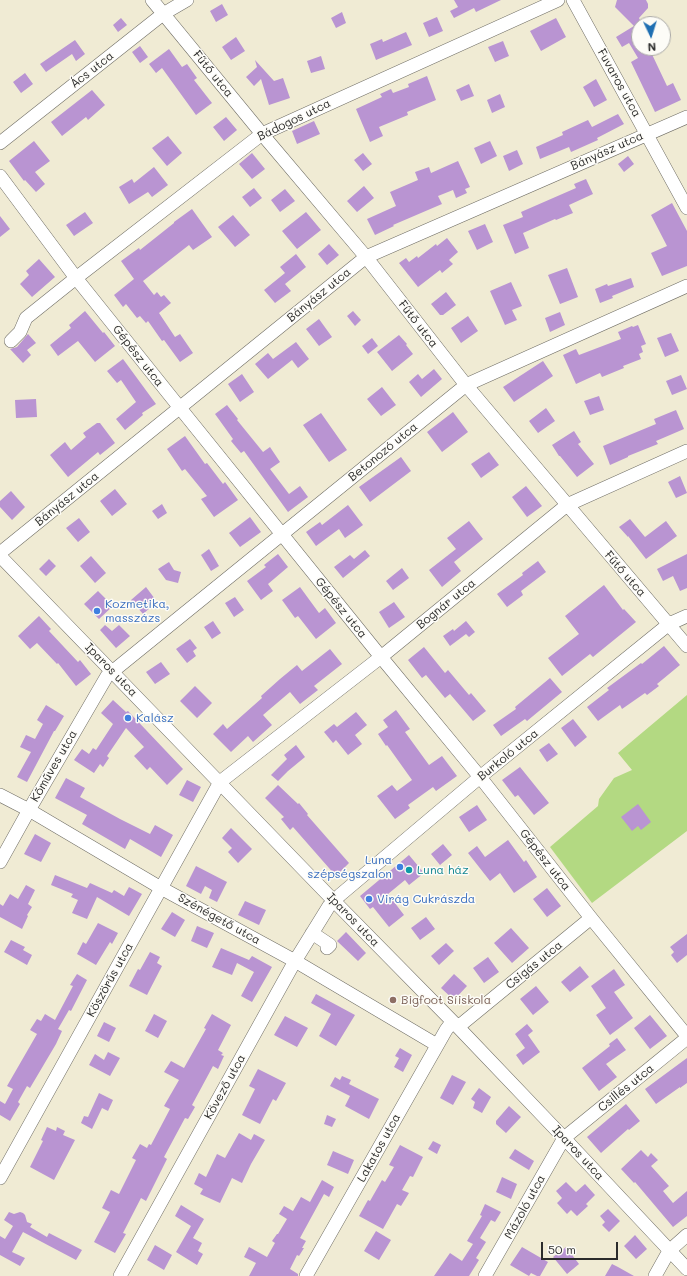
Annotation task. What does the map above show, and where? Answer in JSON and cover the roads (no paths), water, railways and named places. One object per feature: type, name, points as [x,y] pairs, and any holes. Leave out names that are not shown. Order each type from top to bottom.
[{"type":"street","name":"Fűtő utca","points":[[152,0],[262,134],[366,257],[466,385],[687,646]]},
{"type":"street","name":"Ács utca","points":[[0,143],[163,14],[187,0]]},
{"type":"street","name":"Bádogos utca","points":[[11,341],[20,332],[26,318],[262,134],[558,0]]},
{"type":"street","name":"Fuvaros utca","points":[[573,0],[687,208]]},
{"type":"street","name":"Bányász utca","points":[[0,555],[366,257],[647,133],[687,117]]},
{"type":"street","name":"Gépész utca","points":[[0,176],[76,278],[282,535],[480,777],[687,1037]]},
{"type":"street","name":"Betonozó utca","points":[[112,672],[466,385],[687,286]]},
{"type":"street","name":"Bognár utca","points":[[220,782],[381,657],[567,505],[687,451]]},
{"type":"street","name":"Iparos utca","points":[[0,555],[455,1024],[687,1269]]},
{"type":"street","name":"Burkoló utca","points":[[334,901],[480,777],[669,624],[687,616]]},
{"type":"street","name":"Kőműves utca","points":[[0,862],[28,810],[104,680],[112,672]]},
{"type":"street","name":"Köszörűs utca","points":[[0,1178],[220,782]]},
{"type":"street","name":"Szénégető utca","points":[[0,795],[161,888],[295,961],[437,1045]]},
{"type":"street","name":"Kövező utca","points":[[120,1276],[295,961],[325,911],[334,901]]},
{"type":"street","name":"Csigás utca","points":[[455,1024],[591,918]]},
{"type":"street","points":[[312,933],[330,945],[327,948]]},
{"type":"street","name":"Lakatos utca","points":[[306,1276],[437,1045],[446,1030],[455,1024]]},
{"type":"street","name":"Csillés utca","points":[[564,1138],[687,1037]]},
{"type":"street","name":"Mázoló utca","points":[[486,1276],[564,1138]]},
{"type":"street","points":[[655,1276],[669,1251],[687,1235]]},
{"type":"place","name":"Kozmetika, masszázs","points":[[97,611]]},
{"type":"place","name":"Kalász","points":[[128,718]]},
{"type":"place","name":"Luna szépségszalon","points":[[400,867]]},
{"type":"place","name":"Luna ház","points":[[409,870]]},
{"type":"place","name":"Virág Cukrászda","points":[[369,899]]},
{"type":"place","name":"Bigfoot Síiskola","points":[[393,1000]]}]
